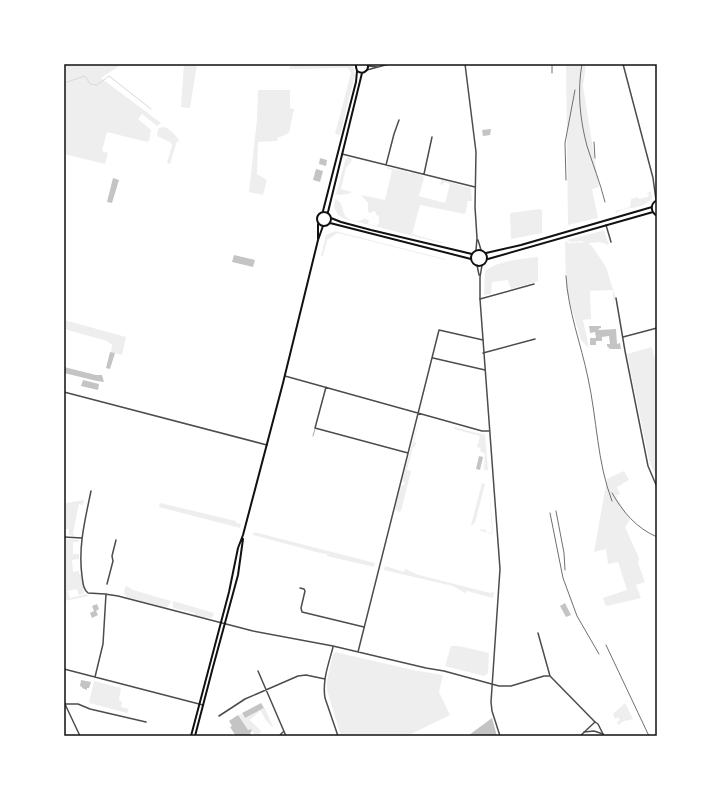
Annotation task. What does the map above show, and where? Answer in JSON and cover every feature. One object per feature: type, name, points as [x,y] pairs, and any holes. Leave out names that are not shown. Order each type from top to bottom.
[{"type":"main road","points":[[318,240],[318,224],[316,219],[317,215],[323,211],[357,71],[356,64]]},
{"type":"main road","points":[[357,71],[362,72],[367,70],[368,65]]},
{"type":"main road","points":[[330,223],[331,218],[328,212],[362,72]]},
{"type":"main road","points":[[656,200],[652,208],[653,212],[657,216]]},
{"type":"main road","points":[[486,253],[652,208]]},
{"type":"main road","points":[[323,211],[328,212]]},
{"type":"main road","points":[[318,224],[323,226],[330,223],[471,259],[477,266],[487,262],[488,259],[653,212]]},
{"type":"main road","points":[[331,218],[378,232],[472,254]]},
{"type":"main road","points":[[191,736],[221,623],[238,548],[243,536],[285,376],[318,240],[323,226]]},
{"type":"main road","points":[[471,259],[472,254],[476,250],[481,250],[486,253],[488,259]]},
{"type":"main road","points":[[195,736],[204,705],[212,667],[239,572],[243,536]]},
{"type":"street","points":[[367,70],[389,64]]},
{"type":"street","points":[[465,64],[476,142],[476,250]]},
{"type":"street","points":[[623,64],[657,191]]},
{"type":"street","points":[[368,65],[378,67]]},
{"type":"street","points":[[386,165],[399,120]]},
{"type":"street","points":[[423,174],[432,137]]},
{"type":"street","points":[[342,154],[475,187]]},
{"type":"street","points":[[655,185],[656,200]]},
{"type":"street","points":[[606,225],[611,242]]},
{"type":"street","points":[[477,238],[481,250]]},
{"type":"street","points":[[482,265],[480,277],[480,299],[483,353],[500,573],[492,684],[492,708],[500,736]]},
{"type":"street","points":[[477,266],[480,277]]},
{"type":"street","points":[[480,299],[534,284]]},
{"type":"street","points":[[616,298],[648,466],[657,487]]},
{"type":"street","points":[[623,337],[657,328]]},
{"type":"street","points":[[358,652],[439,330],[483,340]]},
{"type":"street","points":[[483,353],[535,339]]},
{"type":"street","points":[[433,358],[485,370]]},
{"type":"street","points":[[285,376],[482,431],[489,431]]},
{"type":"street","points":[[326,387],[315,428],[408,452]]},
{"type":"street","points":[[64,392],[267,445]]},
{"type":"street","points":[[91,491],[82,538],[84,588],[89,594],[106,594],[257,632],[333,646],[443,671],[492,684],[508,686],[544,676],[550,676]]},
{"type":"street","points":[[64,537],[82,538]]},
{"type":"street","points":[[107,584],[114,561],[112,555],[116,540]]},
{"type":"street","points":[[300,588],[304,589],[305,592],[300,609],[302,612],[364,627]]},
{"type":"street","points":[[95,677],[103,644],[106,594]]},
{"type":"street","points":[[538,633],[550,676],[598,724],[603,735]]},
{"type":"street","points":[[333,646],[325,679],[325,696],[337,736]]},
{"type":"street","points":[[64,669],[204,705]]},
{"type":"street","points":[[258,671],[286,736]]},
{"type":"street","points":[[219,716],[244,700],[300,676],[306,675],[325,679]]},
{"type":"street","points":[[80,736],[64,703],[78,704],[90,709],[146,722]]},
{"type":"street","points":[[580,736],[595,722]]},
{"type":"street","points":[[584,732],[594,731],[603,735]]},
{"type":"street","points":[[279,736],[284,732]]},
{"type":"lane","points":[[313,436],[315,428]]},
{"type":"shaded area","points":[[64,64],[122,64],[101,78],[161,123],[157,126],[142,114],[138,119],[151,130],[149,141],[147,142],[107,132],[102,151],[108,153],[105,164],[64,154]]},
{"type":"shaded area","points":[[184,64],[197,64],[190,108],[181,107]]},
{"type":"shaded area","points":[[289,64],[353,65],[355,75],[340,135],[335,134],[351,73],[348,68],[290,69]]},
{"type":"shaded area","points":[[566,64],[586,64],[583,86],[599,187],[592,189],[598,218],[568,225]]},
{"type":"shaded area","points":[[258,90],[290,90],[290,108],[294,109],[289,133],[278,137],[277,141],[258,142],[257,174],[267,180],[263,195],[249,192],[257,120]]},
{"type":"shaded area","points":[[162,127],[167,128],[172,132],[180,142],[177,141],[170,164],[167,163],[172,145],[170,142],[157,136],[158,129]]},
{"type":"shaded area","points":[[348,157],[352,159],[346,168],[341,189],[352,192],[338,195],[336,194],[345,161]]},
{"type":"shaded area","points":[[386,168],[408,172],[410,174],[411,172],[423,176],[424,178],[419,196],[445,203],[450,184],[444,182],[443,185],[440,184],[442,180],[471,188],[472,201],[468,201],[465,214],[420,205],[412,234],[445,243],[342,218],[338,215],[334,207],[335,199],[340,203],[345,216],[348,218],[357,221],[365,218],[369,220],[368,224],[377,226],[379,216],[376,215],[376,212],[368,212],[368,203],[361,195],[385,200],[392,170]]},
{"type":"shaded area","points":[[651,191],[652,198],[644,205],[625,209],[616,213],[615,211],[630,207],[631,199],[648,197],[649,194],[646,194]]},
{"type":"shaded area","points":[[542,210],[542,233],[511,239],[510,213]]},
{"type":"shaded area","points":[[335,231],[445,260],[338,233],[327,240],[323,256],[321,256],[326,235]]},
{"type":"shaded area","points":[[604,231],[609,245],[600,242],[571,242],[566,240]]},
{"type":"shaded area","points":[[565,241],[569,243],[587,242],[592,246],[606,267],[616,299],[613,300],[613,290],[590,291],[591,319],[583,320],[589,348],[581,340],[566,289]]},
{"type":"shaded area","points":[[538,257],[538,281],[511,289],[508,280],[492,282],[491,294],[484,295],[485,271],[504,262]]},
{"type":"shaded area","points":[[64,320],[126,337],[122,355],[111,352],[112,345],[107,341],[64,329]]},
{"type":"shaded area","points":[[652,347],[657,367],[657,480],[649,460],[627,354]]},
{"type":"shaded area","points":[[420,417],[414,442],[416,443],[415,447],[413,447],[407,470],[411,471],[401,511],[399,512],[395,509],[401,486],[405,483],[402,480]]},
{"type":"shaded area","points":[[454,427],[485,435],[488,470],[484,470],[485,454],[480,451],[481,448],[477,447],[480,436],[454,429]]},
{"type":"shaded area","points":[[624,471],[629,480],[617,487],[620,494],[616,496],[630,520],[625,527],[639,558],[638,563],[645,582],[636,585],[641,598],[607,606],[603,598],[627,590],[618,562],[608,564],[606,549],[594,552],[607,479]]},
{"type":"shaded area","points":[[482,483],[489,485],[485,484],[475,523],[471,525]]},
{"type":"shaded area","points":[[489,485],[493,533],[492,534],[481,531],[480,529],[483,531],[484,529],[486,532],[492,533]]},
{"type":"shaded area","points":[[84,500],[83,505],[79,504],[73,533],[74,536],[69,535],[69,529],[64,529],[66,503]]},
{"type":"shaded area","points":[[160,503],[236,521],[236,523],[241,524],[240,528],[159,507]]},
{"type":"shaded area","points":[[254,532],[375,563],[374,567],[327,556],[327,554],[253,535]]},
{"type":"shaded area","points":[[64,539],[79,540],[79,542],[73,542],[73,554],[79,554],[79,559],[72,560],[73,572],[79,571],[79,574],[81,574],[84,593],[79,595],[77,589],[68,591],[70,598],[86,594],[89,596],[64,601]]},
{"type":"shaded area","points":[[385,566],[404,572],[405,569],[419,575],[490,593],[494,592],[493,598],[467,591],[465,593],[453,586],[384,570]]},
{"type":"shaded area","points":[[127,586],[133,590],[171,601],[167,608],[127,597],[124,594],[125,587]]},
{"type":"shaded area","points":[[173,601],[214,613],[212,618],[194,616],[195,613],[173,608]]},
{"type":"shaded area","points":[[451,646],[459,646],[489,653],[488,673],[484,676],[445,666]]},
{"type":"shaded area","points":[[335,652],[413,670],[443,675],[439,692],[450,715],[407,736],[341,736],[327,690],[327,681],[333,654]]},
{"type":"shaded area","points":[[94,681],[121,688],[119,700],[122,702],[121,707],[129,709],[127,713],[89,703]]},
{"type":"shaded area","points":[[625,703],[633,719],[624,721],[618,725],[617,722],[620,720],[618,717],[615,719],[613,714]]},
{"type":"shaded area","points":[[265,708],[273,727],[260,711],[250,720],[261,731],[261,736],[256,736],[251,729],[248,730],[238,715],[241,714],[245,718]]},
{"type":"building","points":[[491,129],[490,135],[483,136],[482,130]]},
{"type":"building","points":[[320,158],[327,160],[326,166],[319,164]]},
{"type":"building","points":[[316,169],[323,171],[320,182],[313,180]]},
{"type":"building","points":[[113,178],[119,180],[112,203],[107,202]]},
{"type":"building","points":[[234,255],[255,260],[253,267],[232,262]]},
{"type":"building","points":[[589,326],[601,326],[601,328],[598,329],[599,330],[616,329],[617,344],[620,343],[621,349],[610,349],[607,346],[607,344],[610,344],[609,336],[602,337],[602,341],[596,341],[596,345],[590,345],[590,338],[596,338],[595,332],[590,333]]},
{"type":"building","points":[[110,352],[115,353],[110,369],[106,368]]},
{"type":"building","points":[[64,367],[96,375],[102,375],[104,382],[64,373]]},
{"type":"building","points":[[83,380],[99,384],[98,390],[81,386]]},
{"type":"building","points":[[479,456],[483,457],[480,470],[476,469]]},
{"type":"building","points":[[565,603],[571,615],[566,617],[560,606]]},
{"type":"building","points":[[97,604],[99,609],[96,611],[98,615],[92,618],[90,613],[94,611],[92,606]]},
{"type":"building","points":[[81,680],[91,682],[87,690],[80,686]]},
{"type":"building","points":[[261,703],[264,708],[245,718],[242,713]]},
{"type":"building","points":[[238,715],[248,730],[251,729],[252,731],[250,733],[252,736],[236,736],[230,727],[232,726],[229,721]]},
{"type":"building","points":[[492,718],[497,736],[469,735]]},
{"type":"waterway","points":[[64,83],[85,76],[90,84],[97,85],[109,76],[151,109]]},
{"type":"railway","points":[[552,64],[552,73]]},
{"type":"railway","points":[[582,64],[580,74],[580,105],[583,126],[587,146],[605,202]]},
{"type":"railway","points":[[566,180],[565,143],[575,90]]},
{"type":"railway","points":[[594,142],[595,158]]},
{"type":"railway","points":[[566,276],[569,302],[591,393],[603,471],[612,501]]},
{"type":"railway","points":[[612,493],[621,507],[636,524],[657,537]]},
{"type":"railway","points":[[556,511],[564,553],[565,570]]},
{"type":"railway","points":[[550,513],[563,578],[577,616],[599,654]]},
{"type":"railway","points":[[606,645],[649,736]]}]
